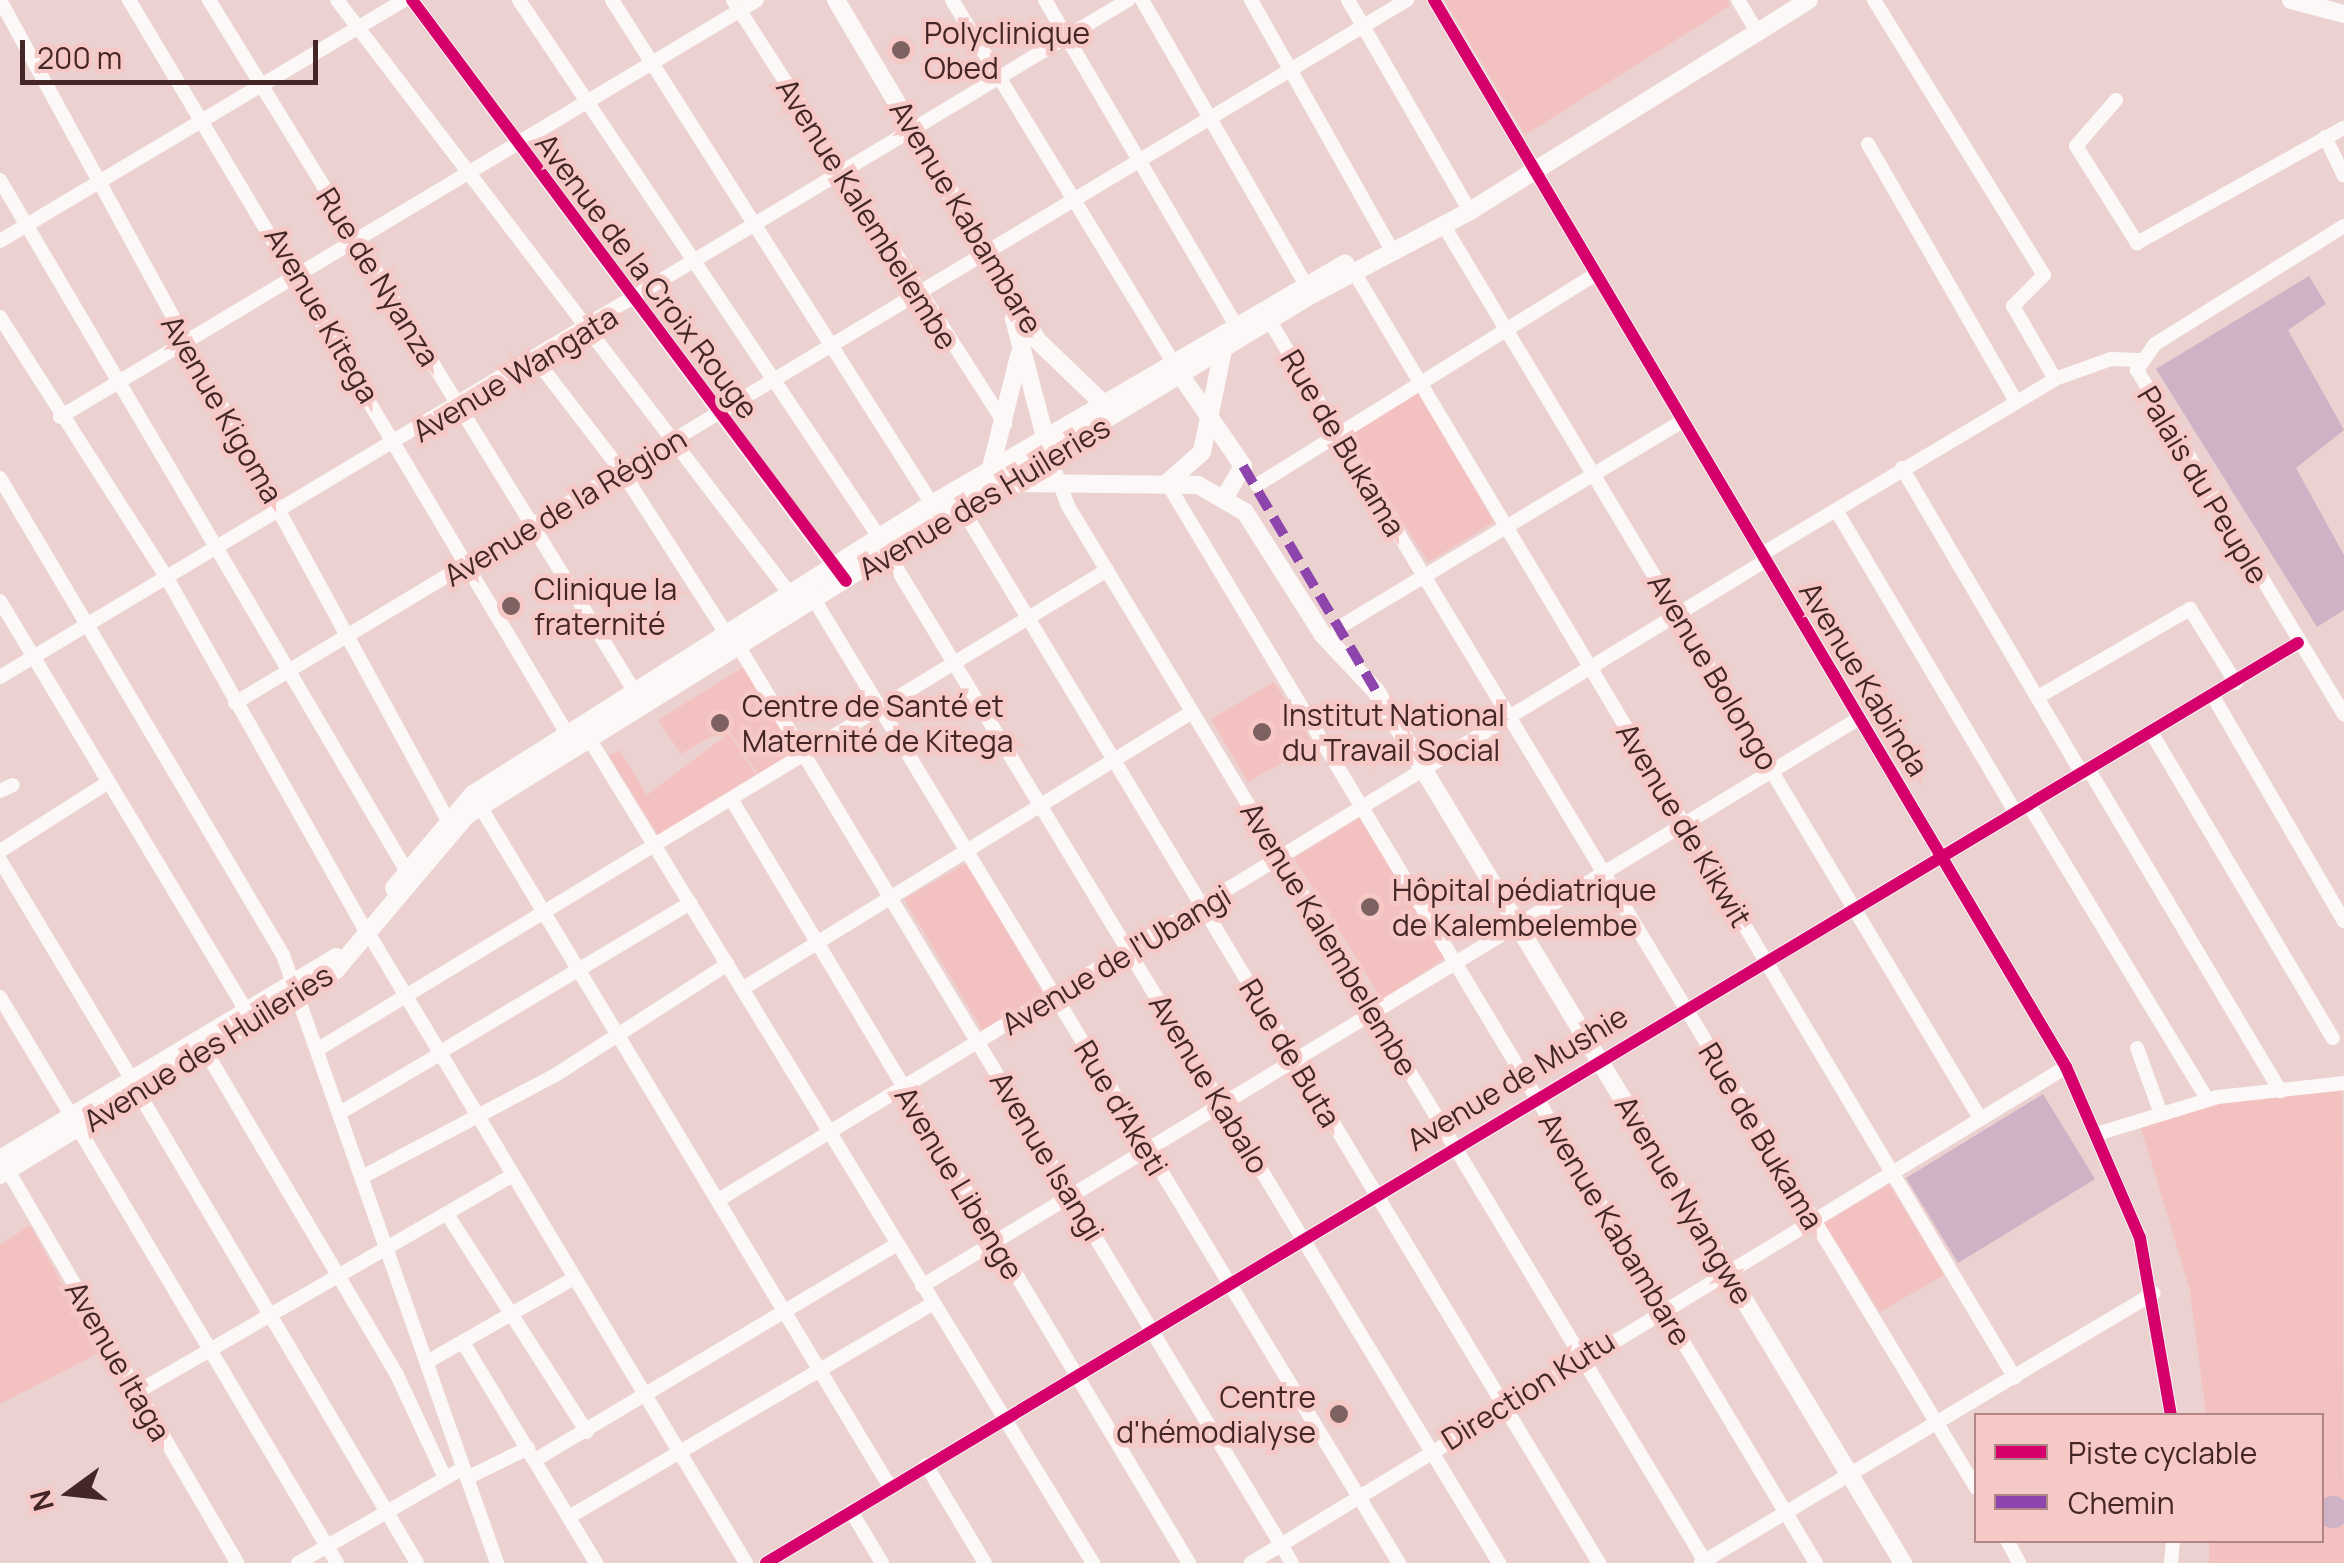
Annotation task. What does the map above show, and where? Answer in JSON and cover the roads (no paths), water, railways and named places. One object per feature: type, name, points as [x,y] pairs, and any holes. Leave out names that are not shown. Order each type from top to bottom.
[{"type":"main road","name":"Avenue Kabambare","points":[[836,0],[1060,369],[1111,411]]},
{"type":"main road","name":"Avenue des Huileries","points":[[1754,27],[1787,0]]},
{"type":"main road","name":"Avenue des Huileries","points":[[1176,368],[1224,348],[1308,289],[1354,272],[1444,226],[1533,164],[1754,27],[1809,0]]},
{"type":"main road","points":[[2291,0],[2344,14]]},
{"type":"main road","points":[[2334,0],[2344,2]]},
{"type":"main road","name":"Avenue des Huileries","points":[[734,642],[816,601],[842,576],[884,547],[1008,483],[1048,451],[1176,368],[1235,324],[1308,289],[1533,164]]},
{"type":"main road","name":"Avenue Kalembelembe","points":[[1014,319],[1048,451]]},
{"type":"main road","points":[[1167,482],[1196,463],[1224,348]]},
{"type":"main road","points":[[990,472],[1006,425],[1020,351]]},
{"type":"main road","points":[[1008,483],[1167,482],[1226,495],[1243,466],[1209,410],[1176,368]]},
{"type":"main road","name":"Avenue des Huileries","points":[[884,547],[932,504],[990,472],[1048,451]]},
{"type":"main road","name":"Avenue Nyangwe","points":[[1226,495],[1424,768],[1903,1563]]},
{"type":"main road","name":"Avenue des Huileries","points":[[2,1165],[298,990],[367,932],[477,800],[570,736],[640,700],[734,642],[793,598],[842,576]]},
{"type":"main road","name":"Avenue des Huileries","points":[[367,932],[446,817],[590,740],[640,700]]},
{"type":"main road","name":"Avenue des Huileries","points":[[135,1086],[206,1052],[249,1016]]},
{"type":"street","name":"Avenue Kigoma","points":[[0,0],[182,345],[281,512],[446,817]]},
{"type":"street","name":"Avenue Kitega","points":[[129,0],[302,277],[464,567],[570,736]]},
{"type":"street","name":"Rue de Nyanza","points":[[209,0],[640,700]]},
{"type":"street","points":[[337,0],[468,175],[594,326],[793,598]]},
{"type":"street","points":[[0,241],[409,0]]},
{"type":"street","name":"Avenue de la Croix Rouge","points":[[409,0],[842,576]]},
{"type":"street","name":"Avenue Kabalo","points":[[519,0],[588,108],[699,264],[884,547],[1499,1563]]},
{"type":"street","points":[[612,0],[932,504]]},
{"type":"street","points":[[60,418],[588,108],[736,5],[758,0]]},
{"type":"street","points":[[952,0],[1176,368]]},
{"type":"street","points":[[1044,0],[1143,159],[1235,324]]},
{"type":"street","name":"Avenue Wangata","points":[[0,677],[638,302],[1128,0]]},
{"type":"street","points":[[1142,0],[1308,289]]},
{"type":"street","points":[[1251,0],[1296,70],[1388,242]]},
{"type":"street","points":[[1348,0],[1464,200]]},
{"type":"street","name":"Avenue de la Région","points":[[235,702],[534,528],[1406,0]]},
{"type":"street","name":"Avenue Kabinda","points":[[1434,0],[2066,1067],[2100,1133],[2154,1293],[2171,1413]]},
{"type":"street","points":[[1738,0],[1754,27]]},
{"type":"street","points":[[1874,0],[2041,268],[2042,284],[2014,306],[2055,380]]},
{"type":"street","name":"Avenue Kalembelembe","points":[[736,5],[916,298],[1006,425]]},
{"type":"street","points":[[2116,100],[2076,146],[2137,243],[2344,128]]},
{"type":"street","points":[[2325,137],[2344,176]]},
{"type":"street","points":[[1868,144],[2016,401]]},
{"type":"street","points":[[0,180],[114,386],[284,674],[406,870]]},
{"type":"street","name":"Avenue Bolongo","points":[[1444,226],[1980,1118]]},
{"type":"street","name":"Palais du Peuple","points":[[2344,226],[2138,360],[2144,393],[2344,715]]},
{"type":"street","name":"Avenue de Kikwit","points":[[1354,272],[2015,1378]]},
{"type":"street","points":[[1257,485],[1334,429],[1595,275]]},
{"type":"street","name":"Avenue Kalembelembe","points":[[1009,290],[1014,319]]},
{"type":"street","points":[[0,318],[60,418],[168,580],[438,1054],[746,1563]]},
{"type":"street","name":"Rue de Bukama","points":[[1269,320],[1974,1484]]},
{"type":"street","name":"Avenue de l'Ubangi","points":[[720,1199],[1132,953],[1424,768],[1679,615],[1902,468],[2055,380],[2111,359],[2138,360]]},
{"type":"street","name":"Avenue Isangi","points":[[536,361],[623,473],[808,755],[1292,1563]]},
{"type":"street","points":[[1338,628],[1502,524],[1682,421]]},
{"type":"street","name":"Avenue Kalembelembe","points":[[1048,451],[1060,482],[1107,570],[1704,1562]]},
{"type":"street","points":[[1902,468],[2280,1090]]},
{"type":"street","points":[[0,478],[90,626],[298,990],[498,1563]]},
{"type":"street","name":"Avenue Kabambare","points":[[1167,482],[1816,1563]]},
{"type":"street","name":"Rue de Buta","points":[[960,507],[1599,1563]]},
{"type":"street","points":[[1836,510],[2015,812]]},
{"type":"street","points":[[320,1048],[544,910],[733,802],[876,709],[1107,570]]},
{"type":"street","name":"Rue d'Aketi","points":[[816,601],[876,709],[1398,1563]]},
{"type":"street","points":[[0,602],[249,1016]]},
{"type":"street","points":[[2038,697],[2190,609],[2236,682]]},
{"type":"street","name":"Avenue de Mushie","points":[[774,1561],[1375,1190],[2150,732],[2214,698],[2298,643]]},
{"type":"street","points":[[2214,698],[2344,920]]},
{"type":"street","points":[[742,989],[895,899],[1192,712]]},
{"type":"street","points":[[922,1286],[1375,1014],[1516,922],[1858,719]]},
{"type":"street","points":[[2150,732],[2332,1038]]},
{"type":"street","points":[[590,740],[932,1304],[1009,1415],[1093,1563]]},
{"type":"street","points":[[0,851],[107,783]]},
{"type":"street","points":[[477,800],[890,1487]]},
{"type":"street","name":"Avenue Libenge","points":[[733,802],[1189,1563]]},
{"type":"street","points":[[2030,805],[2207,1099]]},
{"type":"street","points":[[0,860],[416,1563]]},
{"type":"street","points":[[342,1110],[690,903]]},
{"type":"street","points":[[362,1176],[479,1119],[619,1036],[728,964]]},
{"type":"street","points":[[0,997],[337,1563]]},
{"type":"street","points":[[2137,1048],[2161,1114]]},
{"type":"street","points":[[206,1052],[338,1273],[444,1476]]},
{"type":"street","name":"Direction Kutu","points":[[1250,1563],[1726,1268],[2066,1067]]},
{"type":"street","points":[[2100,1133],[2207,1099],[2344,1083]]},
{"type":"street","name":"Avenue Itaga","points":[[2,1165],[237,1563]]},
{"type":"street","points":[[137,1392],[266,1314],[511,1176]]},
{"type":"street","points":[[446,1214],[587,1432]]},
{"type":"street","points":[[298,1563],[444,1476],[532,1454],[587,1432],[896,1245]]},
{"type":"street","points":[[427,1362],[574,1278]]},
{"type":"street","points":[[1704,1562],[2154,1293]]},
{"type":"street","points":[[569,1517],[932,1304]]},
{"type":"street","points":[[464,1344],[596,1563]]},
{"type":"street","points":[[926,1465],[985,1563]]},
{"type":"street","points":[[851,1511],[882,1563]]},
{"type":"place","name":"Polyclinique Obed","points":[[901,50]]},
{"type":"place","name":"Clinique la fraternité","points":[[511,606]]},
{"type":"place","name":"Centre de Santé et Maternité de Kitega","points":[[720,723]]},
{"type":"place","name":"Institut National du Travail Social","points":[[1262,732]]},
{"type":"place","name":"Hôpital pédiatrique de Kalembelembe","points":[[1370,907]]},
{"type":"place","name":"Centre d'hémodialyse","points":[[1339,1414]]}]
